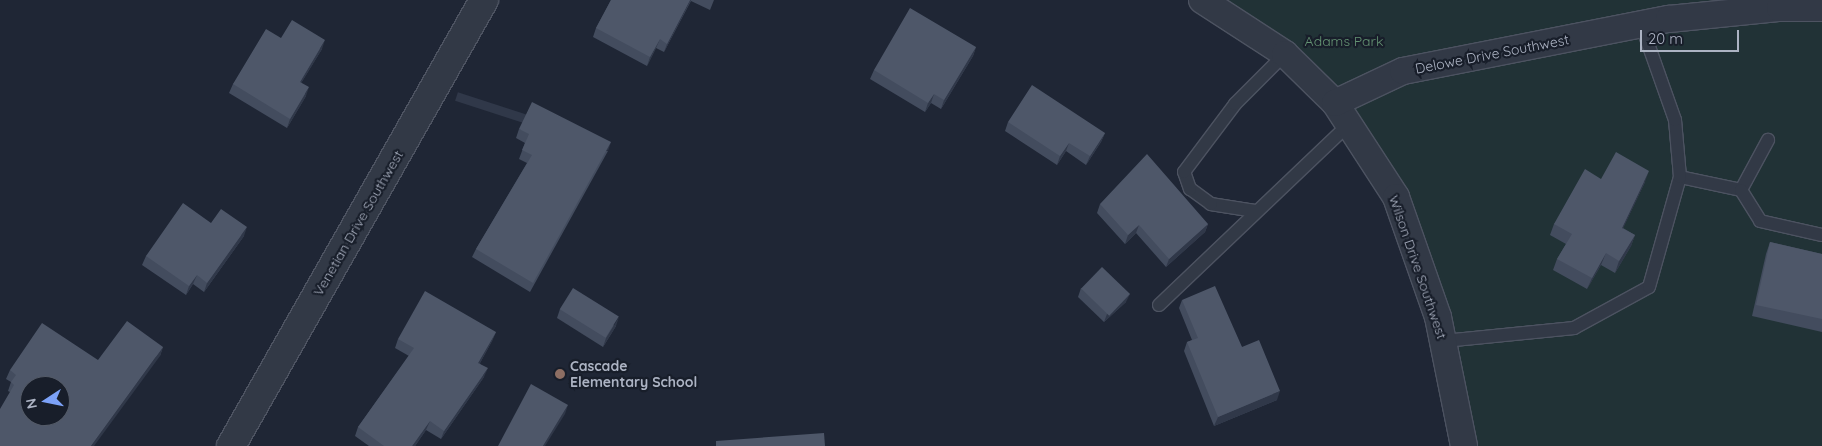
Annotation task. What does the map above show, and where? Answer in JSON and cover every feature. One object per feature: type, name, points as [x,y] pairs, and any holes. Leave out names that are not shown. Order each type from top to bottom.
[{"type":"street","name":"Venetian Drive Southwest","points":[[231,446],[484,0]]},
{"type":"street","points":[[1202,0],[1285,54],[1342,114]]},
{"type":"street","name":"Delowe Drive Southwest","points":[[1342,114],[1403,71],[1641,24],[1780,8],[1822,8]]},
{"type":"street","name":"Wilson Drive Southwest","points":[[1342,114],[1396,197],[1444,341],[1464,446]]},
{"type":"lane","points":[[1444,341],[1574,328],[1649,287],[1680,177],[1675,120],[1641,24]]},
{"type":"lane","points":[[1255,211],[1211,204],[1190,189],[1184,172],[1235,104],[1285,54]]},
{"type":"lane","points":[[1159,305],[1255,211],[1342,114]]},
{"type":"lane","points":[[1741,190],[1768,140]]},
{"type":"lane","points":[[1680,177],[1741,190],[1760,221],[1822,235]]},
{"type":"green space","name":"Adams Park","points":[[1197,0],[1822,0],[1822,446],[1466,446],[1401,216],[1335,84]]},
{"type":"building","points":[[611,0],[690,0],[667,44],[660,39],[650,57],[596,28]]},
{"type":"building","points":[[910,8],[976,47],[944,100],[934,94],[928,103],[874,70]]},
{"type":"building","points":[[292,20],[325,40],[300,82],[309,87],[290,119],[233,84],[266,29],[281,38]]},
{"type":"building","points":[[1032,85],[1105,133],[1090,156],[1069,143],[1060,156],[1008,122]]},
{"type":"building","points":[[532,102],[611,142],[533,283],[476,249],[532,155],[522,150],[529,134],[519,129]]},
{"type":"building","points":[[1616,152],[1649,171],[1622,228],[1635,235],[1619,261],[1606,253],[1592,278],[1557,259],[1572,234],[1554,224],[1585,169],[1601,179]]},
{"type":"building","points":[[1147,154],[1208,224],[1169,259],[1139,225],[1128,235],[1100,204]]},
{"type":"building","points":[[183,203],[211,223],[221,209],[247,227],[207,283],[197,275],[189,286],[146,256]]},
{"type":"building","points":[[1770,242],[1822,254],[1822,319],[1756,305]]},
{"type":"building","points":[[1102,267],[1130,294],[1109,316],[1081,289]]},
{"type":"building","points":[[1215,286],[1242,347],[1259,340],[1280,391],[1218,417],[1187,342],[1198,338],[1182,300]]},
{"type":"building","points":[[573,288],[619,317],[606,338],[560,309]]},
{"type":"building","points":[[425,291],[496,332],[478,363],[488,368],[444,431],[430,421],[412,446],[384,446],[358,427],[414,348],[398,339]]},
{"type":"building","points":[[127,321],[163,347],[91,446],[0,446],[0,409],[14,385],[11,382],[16,375],[10,370],[42,323],[98,360]]},
{"type":"building","points":[[531,384],[568,405],[543,446],[498,446]]},
{"type":"building","points":[[824,433],[825,446],[716,446],[716,441]]},
{"type":"place","name":"Cascade Elementary School","points":[[560,374]]}]
